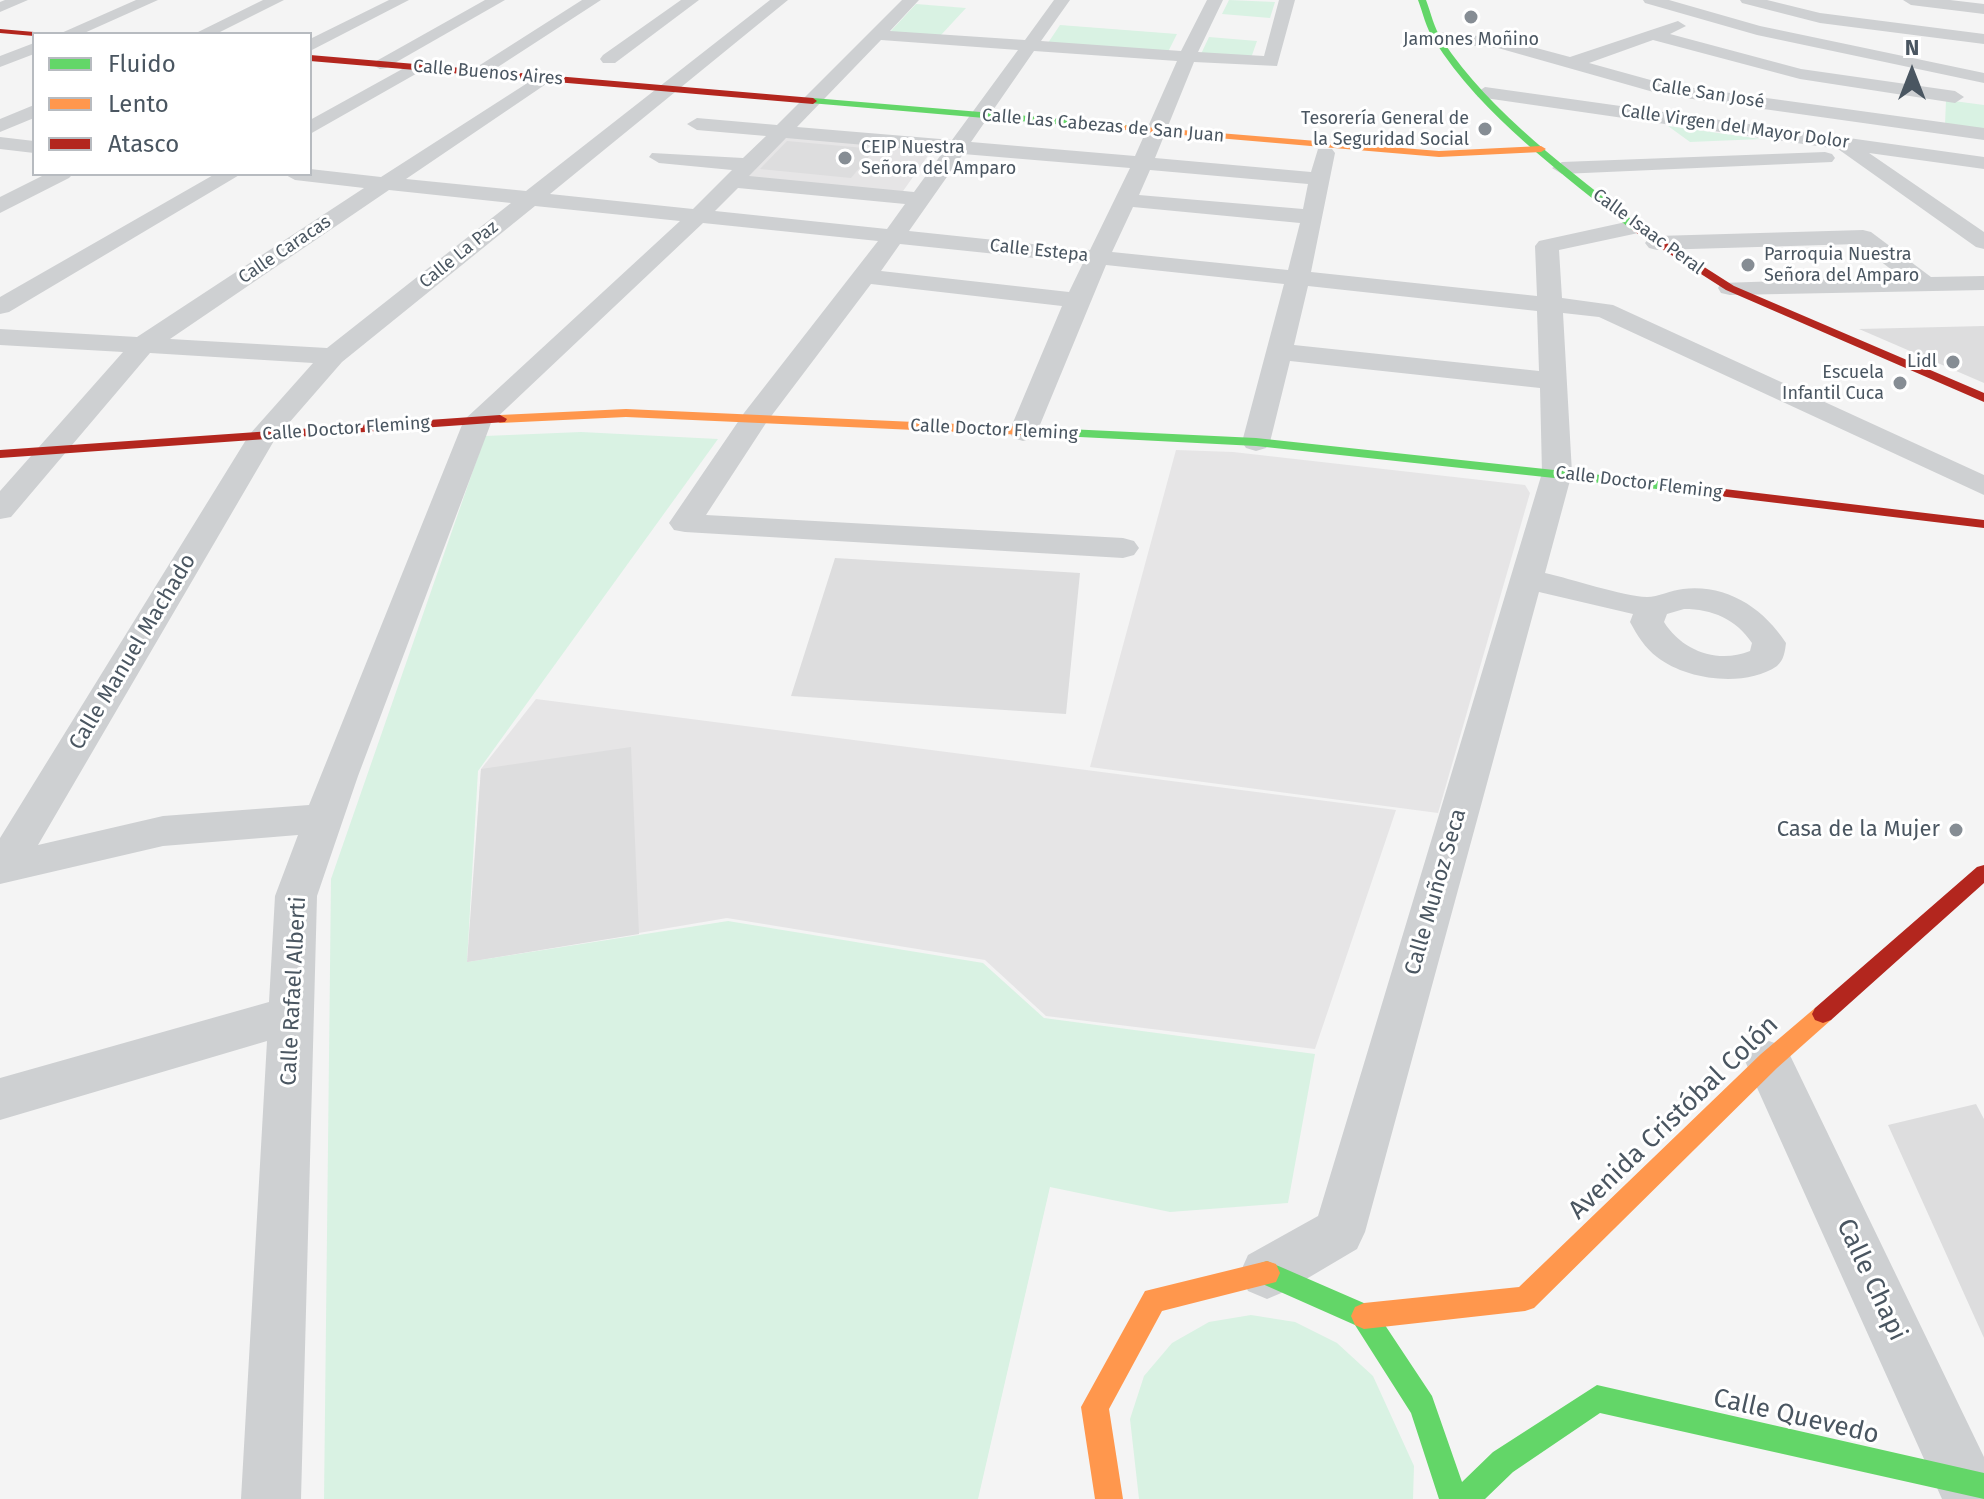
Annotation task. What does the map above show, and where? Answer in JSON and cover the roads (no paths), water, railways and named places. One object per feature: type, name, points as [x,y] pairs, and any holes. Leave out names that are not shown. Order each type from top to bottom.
[{"type":"main road","name":"Calle Isaac Peral","points":[[1426,1],[1436,37],[1462,72],[1562,168],[1657,243],[1730,288],[1984,398]]},
{"type":"main road","points":[[0,31],[32,34]]},
{"type":"main road","name":"Calle Buenos Aires","points":[[312,58],[666,88]]},
{"type":"main road","name":"Calle Las Cabezas de San Juan","points":[[666,88],[1439,154],[1541,149]]},
{"type":"main road","name":"Calle Doctor Fleming","points":[[0,454],[478,420],[626,413],[1256,442],[1557,473],[1984,524]]},
{"type":"main road","name":"Avenida Cristóbal Colón","points":[[1364,1316],[1525,1299],[1769,1061],[1984,872]]},
{"type":"main road","points":[[1109,1499],[1095,1407],[1154,1300],[1267,1273],[1364,1316],[1422,1406],[1453,1499]]},
{"type":"main road","name":"Calle Quevedo","points":[[1465,1499],[1503,1462],[1597,1399],[1974,1489]]},
{"type":"street","points":[[0,7],[20,0]]},
{"type":"street","points":[[72,32],[150,0]]},
{"type":"street","points":[[206,32],[276,0]]},
{"type":"street","points":[[312,45],[401,0]]},
{"type":"street","points":[[380,64],[497,0]]},
{"type":"street","points":[[478,72],[593,0]]},
{"type":"street","points":[[609,59],[691,0]]},
{"type":"street","name":"Calle La Paz","points":[[263,435],[333,356],[780,0]]},
{"type":"street","points":[[1062,0],[865,276],[754,419],[685,523],[1123,548]]},
{"type":"street","points":[[1023,432],[1077,300],[1143,163],[1187,57],[1215,0]]},
{"type":"street","points":[[879,35],[1271,62],[1287,0]]},
{"type":"street","points":[[1651,0],[1757,30],[1984,78]]},
{"type":"street","points":[[1748,0],[1801,14],[1984,39]]},
{"type":"street","points":[[1757,30],[1816,9],[1820,0]]},
{"type":"street","points":[[882,1],[910,1]]},
{"type":"street","points":[[478,420],[698,216],[910,1]]},
{"type":"street","points":[[1909,6],[1912,29]]},
{"type":"street","points":[[1909,6],[1984,9]]},
{"type":"street","points":[[1909,6],[1984,18]]},
{"type":"street","points":[[1571,63],[1706,16]]},
{"type":"street","points":[[654,26],[682,28]]},
{"type":"street","points":[[711,30],[739,32]]},
{"type":"street","points":[[1653,35],[1800,74],[1968,99]]},
{"type":"street","name":"Calle San José","points":[[1436,37],[1499,43],[1664,89],[1984,134]]},
{"type":"street","points":[[0,62],[32,49]]},
{"type":"street","points":[[1689,93],[1759,64]]},
{"type":"street","points":[[312,127],[415,67]]},
{"type":"street","name":"Calle Caracas","points":[[0,510],[143,345],[543,78]]},
{"type":"street","name":"Calle Virgen del Mayor Dolor","points":[[1485,93],[1984,163]]},
{"type":"street","points":[[1936,128],[1937,95]]},
{"type":"street","points":[[1585,106],[1661,164]]},
{"type":"street","points":[[0,126],[32,112]]},
{"type":"street","points":[[1841,114],[1838,142],[1973,226],[1984,242]]},
{"type":"street","points":[[697,124],[1320,179]]},
{"type":"street","points":[[0,143],[32,147]]},
{"type":"street","points":[[1256,442],[1313,217],[1326,145]]},
{"type":"street","points":[[659,157],[748,165]]},
{"type":"street","points":[[1562,168],[1864,157]]},
{"type":"street","points":[[0,206],[58,176]]},
{"type":"street","points":[[0,307],[227,176]]},
{"type":"street","name":"Calle Estepa","points":[[312,176],[1604,310],[1984,486]]},
{"type":"street","points":[[732,181],[919,199]]},
{"type":"street","points":[[1124,200],[1313,217]]},
{"type":"street","name":"Calle Muñoz Seca","points":[[1267,1273],[1339,1232],[1557,473],[1547,246],[1635,227]]},
{"type":"street","points":[[1657,243],[1863,237],[1925,284]]},
{"type":"street","points":[[865,276],[1077,300]]},
{"type":"street","points":[[1730,288],[1984,283]]},
{"type":"street","points":[[0,337],[333,356]]},
{"type":"street","points":[[1281,352],[1552,381]]},
{"type":"street","name":"Calle Rafael Alberti","points":[[271,1499],[296,896],[478,420]]},
{"type":"street","name":"Calle Manuel Machado","points":[[2,869],[263,435]]},
{"type":"street","points":[[1526,579],[1652,608]]},
{"type":"street","points":[[2,869],[163,831],[324,818]]},
{"type":"street","points":[[0,1099],[291,1015]]},
{"type":"street","name":"Calle Chapi","points":[[1769,1061],[1974,1489]]},
{"type":"place","name":"Jamones Moñino","points":[[1471,17]]},
{"type":"place","name":"Tesorería General de la Seguridad Social","points":[[1485,129]]},
{"type":"place","name":"CEIP Nuestra Señora del Amparo","points":[[845,158]]},
{"type":"place","name":"Parroquia Nuestra Señora del Amparo","points":[[1748,265]]},
{"type":"place","name":"Lidl","points":[[1953,362]]},
{"type":"place","name":"Escuela Infantil Cuca","points":[[1900,383]]},
{"type":"place","name":"Casa de la Mujer","points":[[1956,830]]}]
